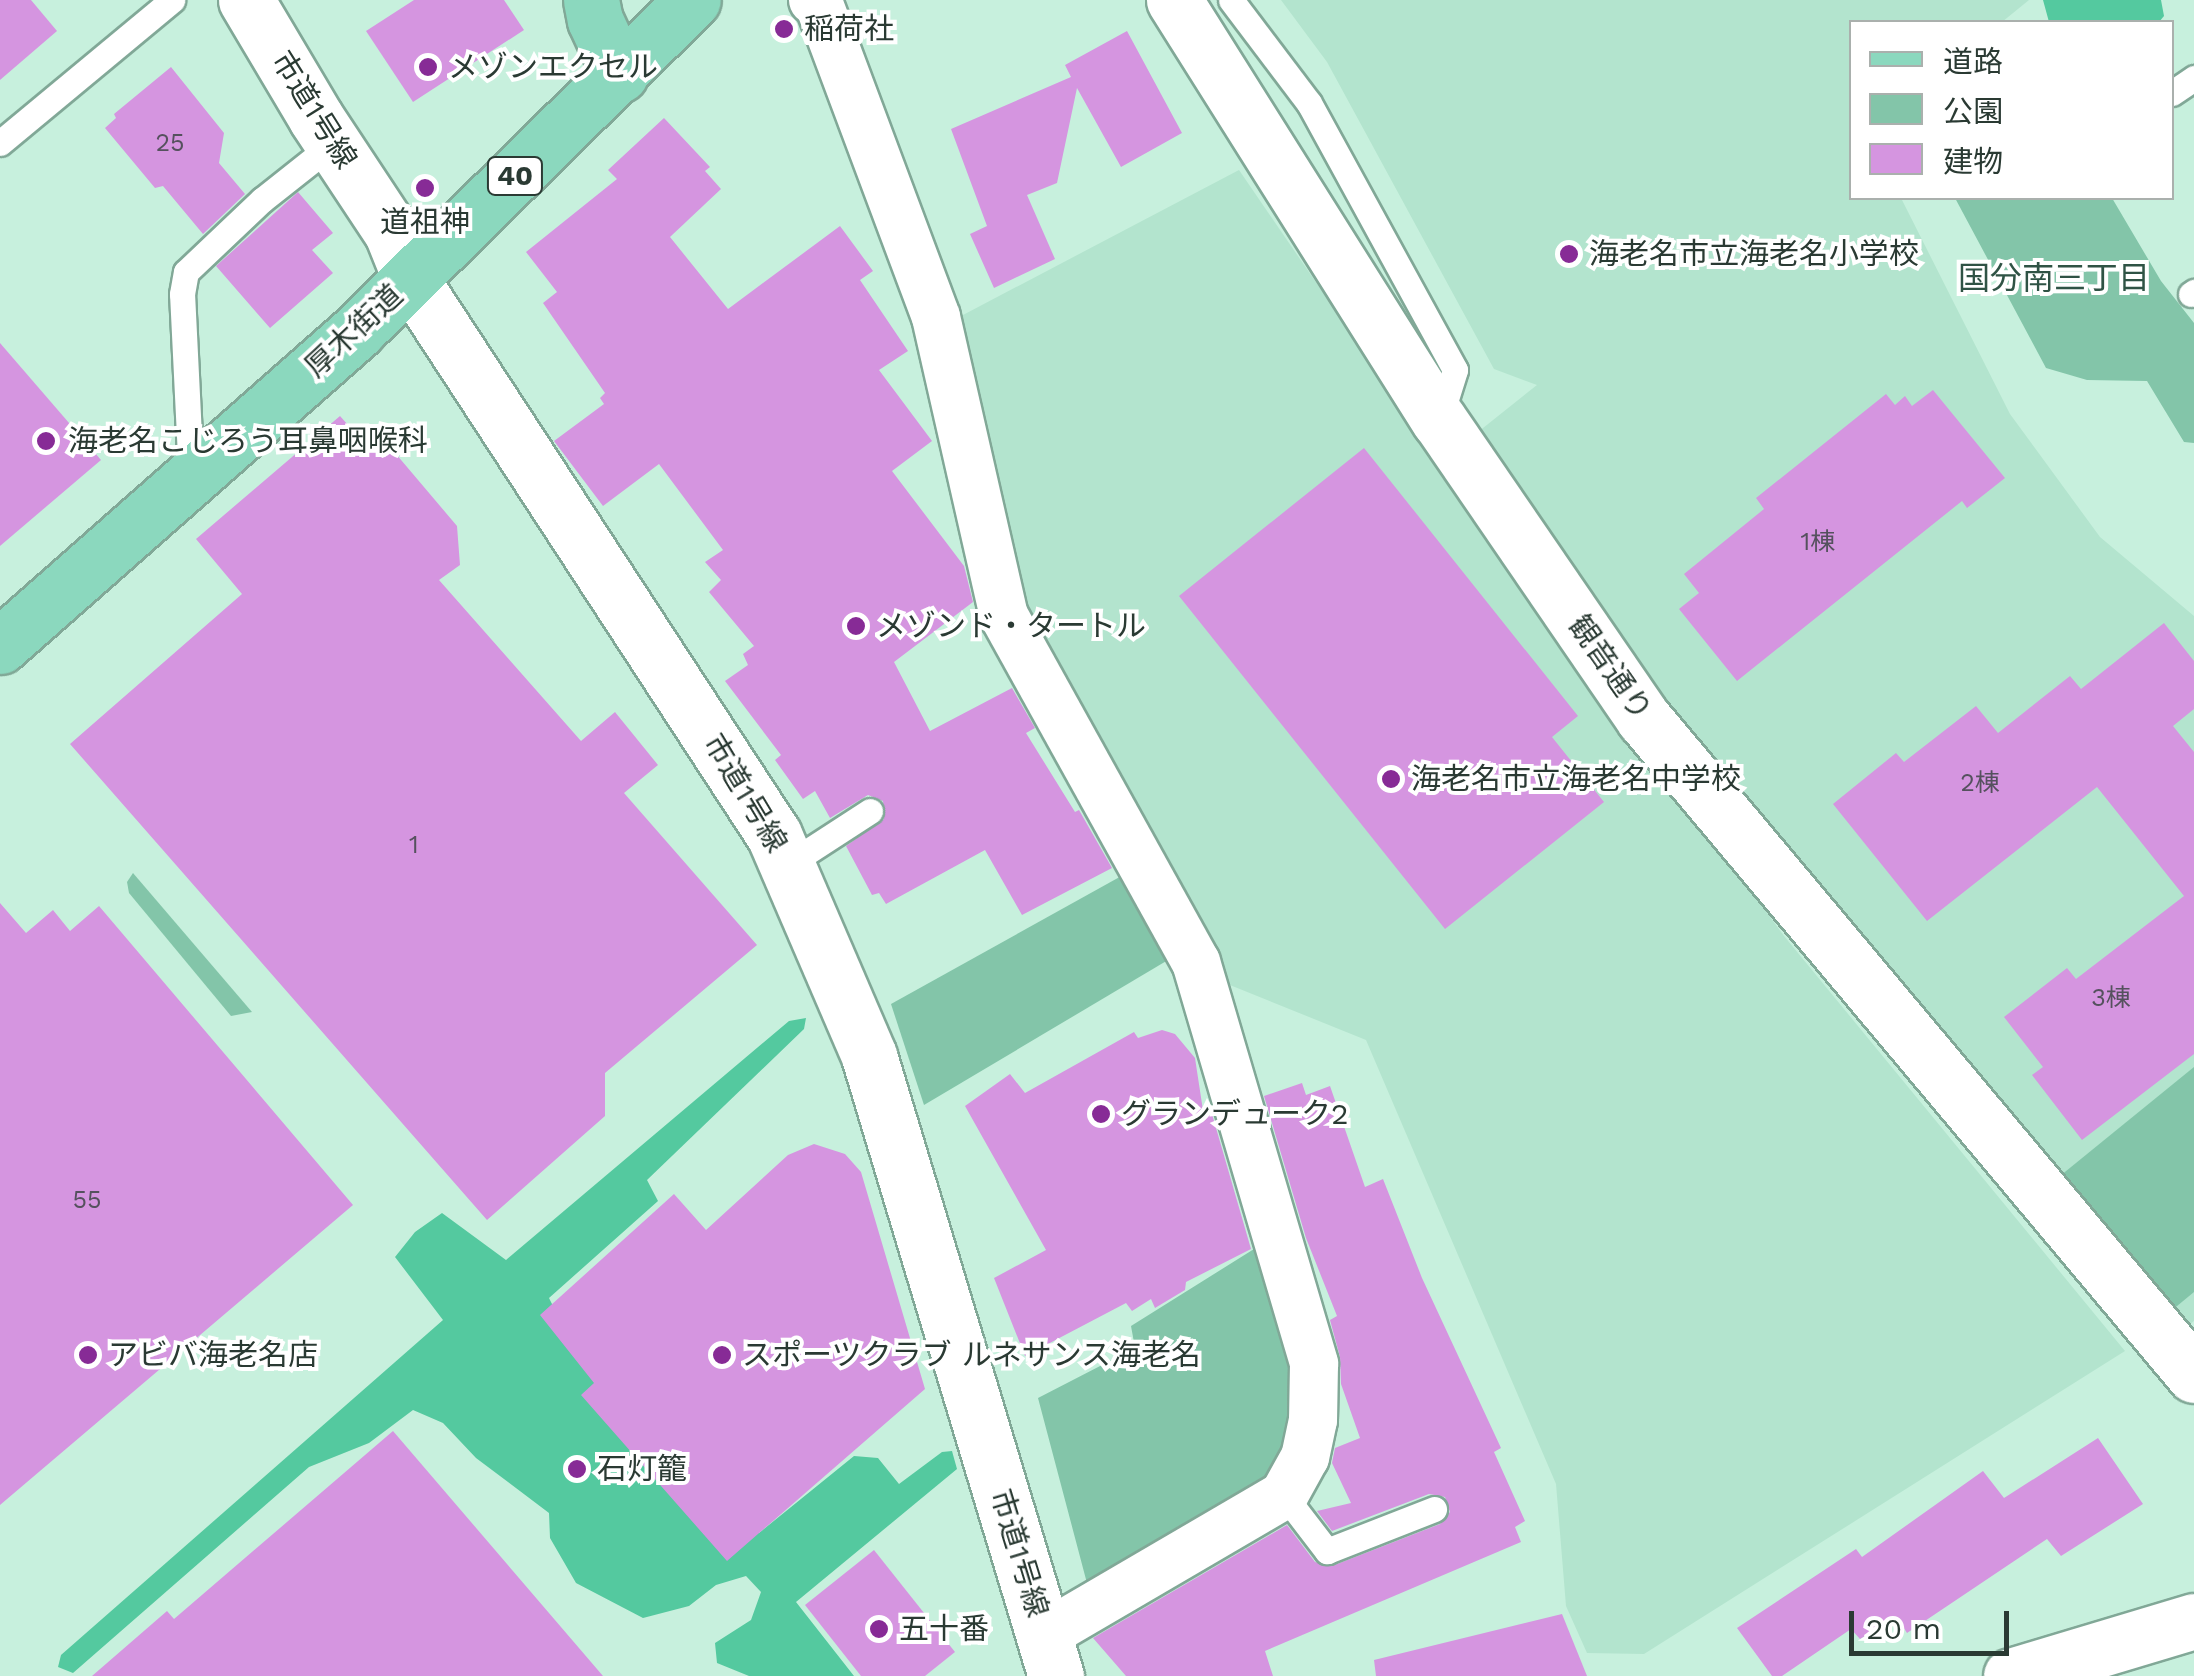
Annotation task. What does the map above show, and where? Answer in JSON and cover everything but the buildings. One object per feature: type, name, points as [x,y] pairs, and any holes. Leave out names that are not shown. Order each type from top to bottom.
[{"type":"main road","points":[[592,0],[594,20],[620,74]]},
{"type":"main road","name":"厚木街道","points":[[0,646],[410,278],[693,0]]},
{"type":"street","name":"市道1号線","points":[[246,0],[392,233],[410,278],[650,651],[682,690],[774,835],[869,1056],[1050,1655]]},
{"type":"street","points":[[813,0],[819,4],[936,317],[1004,616],[1196,962],[1314,1364],[1312,1420],[1305,1457],[1284,1495],[1050,1655]]},
{"type":"street","name":"観音通り","points":[[1174,0],[1439,420],[1644,719],[2188,1357]]},
{"type":"street","points":[[2011,1676],[2194,1621]]},
{"type":"lane","points":[[0,144],[172,0]]},
{"type":"lane","points":[[1232,0],[1309,103],[1455,370],[1439,420]]},
{"type":"lane","points":[[191,477],[182,294],[186,272],[262,200],[334,143]]},
{"type":"lane","points":[[787,865],[870,810]]},
{"type":"lane","points":[[1284,1495],[1327,1551],[1434,1509]]},
{"type":"shaded area","name":"海老名市立海老名中学校","points":[[1281,0],[2029,0],[2004,20],[1849,20],[1849,200],[1902,200],[2010,414],[2100,537],[2194,616],[2194,1321],[2173,1337],[1665,715],[1478,432],[1537,385],[1494,369],[1327,62]]},
{"type":"shaded area","name":"海老名市立海老名中学校","points":[[1239,170],[1409,418],[1784,936],[2125,1351],[1644,1654],[1587,1653],[1566,1606],[1556,1484],[1366,1040],[1215,979],[1019,621],[944,325]]},
{"type":"green space","points":[[2043,0],[2161,0],[2164,16],[2161,20],[2048,20]]},
{"type":"green space","points":[[1956,200],[2113,200],[2161,281],[2194,323],[2194,443],[2184,442],[2147,381],[2087,380],[2046,368]]},
{"type":"green space","points":[[133,873],[252,1012],[231,1016],[129,893],[127,882]]},
{"type":"green space","points":[[1125,874],[1168,960],[924,1105],[891,1004]]},
{"type":"green space","points":[[806,1018],[804,1029],[647,1180],[658,1201],[549,1298],[556,1312],[747,1531],[759,1533],[854,1456],[878,1458],[899,1484],[942,1452],[952,1451],[957,1469],[796,1602],[854,1676],[749,1676],[717,1663],[715,1643],[751,1620],[761,1592],[746,1576],[716,1585],[689,1606],[643,1618],[576,1583],[550,1538],[549,1513],[476,1458],[443,1423],[413,1410],[369,1443],[309,1467],[73,1673],[58,1667],[61,1655],[443,1320],[395,1257],[415,1232],[442,1213],[506,1260],[789,1021]]},
{"type":"green space","points":[[2194,1067],[2194,1292],[2171,1311],[2060,1176]]},
{"type":"green space","points":[[1262,1244],[1297,1361],[1300,1409],[1273,1480],[1088,1587],[1038,1398],[1135,1348],[1131,1326]]},
{"type":"place","name":"稲荷社","points":[[784,29]]},
{"type":"place","name":"メゾンエクセル","points":[[428,67]]},
{"type":"place","name":"道祖神","points":[[425,188]]},
{"type":"place","name":"海老名市立海老名小学校","points":[[1569,254]]},
{"type":"place","name":"海老名こじろう耳鼻咽喉科","points":[[46,441]]},
{"type":"place","name":"メゾンド・タートル","points":[[856,626]]},
{"type":"place","name":"海老名市立海老名中学校","points":[[1391,779]]},
{"type":"place","name":"グランデューク2","points":[[1101,1114]]},
{"type":"place","name":"アビバ海老名店","points":[[88,1355]]},
{"type":"place","name":"スポーツクラブ ルネサンス海老名","points":[[722,1355]]},
{"type":"place","name":"石灯籠","points":[[577,1469]]},
{"type":"place","name":"五十番","points":[[879,1629]]},
{"type":"district","name":"国分南三丁目","points":[[2054,278]]}]
